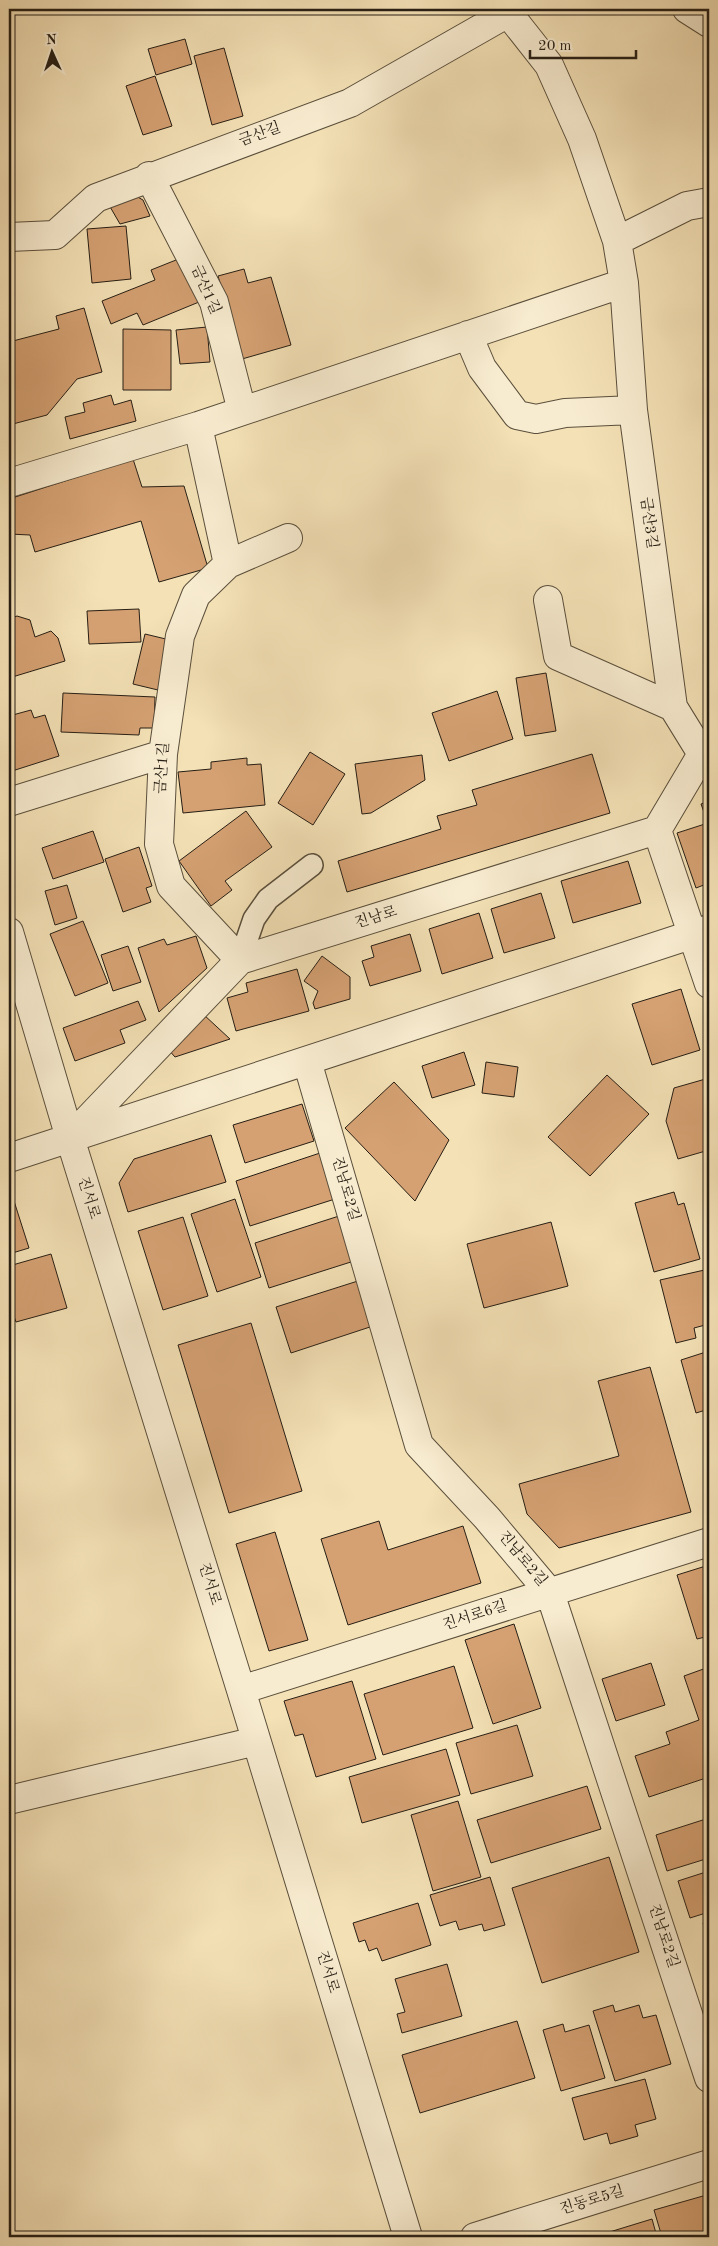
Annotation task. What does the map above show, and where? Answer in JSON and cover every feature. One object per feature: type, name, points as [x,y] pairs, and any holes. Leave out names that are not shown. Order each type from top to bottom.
[{"type":"street","points":[[686,9],[709,24]]},
{"type":"street","name":"금산길","points":[[9,237],[55,235],[96,198],[149,176],[350,103],[508,11]]},
{"type":"street","name":"금산3길","points":[[508,11],[548,65],[582,139],[617,241],[624,283],[633,410],[673,707],[706,754]]},
{"type":"street","name":"금산1길","points":[[149,176],[214,302],[242,411]]},
{"type":"street","points":[[617,241],[687,206],[709,202]]},
{"type":"street","points":[[9,483],[198,426],[624,283]]},
{"type":"street","points":[[468,335],[482,368],[517,415],[536,419],[565,414],[633,410]]},
{"type":"street","points":[[198,426],[228,564]]},
{"type":"street","name":"금산1길","points":[[240,960],[172,886],[159,844],[163,754],[180,636],[196,595],[228,564],[288,538]]},
{"type":"street","points":[[548,600],[558,656],[673,707]]},
{"type":"street","points":[[9,802],[163,754]]},
{"type":"street","points":[[706,754],[657,830],[701,932],[709,984]]},
{"type":"street","name":"진남로","points":[[70,1138],[240,960],[657,830]]},
{"type":"street","name":"진서로","points":[[9,932],[70,1138],[408,2237]]},
{"type":"street","name":"진남로","points":[[9,1158],[701,932]]},
{"type":"street","name":"진남로2길","points":[[307,1061],[420,1445],[487,1518],[550,1593],[709,2078]]},
{"type":"street","name":"진서로6길","points":[[241,1690],[709,1542]]},
{"type":"street","points":[[9,1800],[256,1741]]},
{"type":"street","name":"진동로5길","points":[[475,2237],[709,2164]]},
{"type":"lane","points":[[240,960],[254,920],[268,899],[312,865]]},
{"type":"building","points":[[185,39],[192,64],[156,75],[148,49]]},
{"type":"building","points":[[224,48],[243,116],[212,125],[194,56]]},
{"type":"building","points":[[155,76],[172,126],[143,135],[126,86]]},
{"type":"building","points":[[134,195],[143,200],[150,216],[120,224],[109,205]]},
{"type":"building","points":[[126,226],[131,279],[92,283],[87,229]]},
{"type":"building","points":[[181,258],[199,302],[143,325],[137,313],[111,324],[102,301],[155,280],[151,270]]},
{"type":"building","points":[[244,269],[248,283],[271,277],[291,345],[242,359],[218,276]]},
{"type":"building","points":[[84,308],[102,372],[77,379],[47,415],[9,425],[9,342],[59,329],[56,316]]},
{"type":"building","points":[[207,327],[210,362],[180,364],[176,330]]},
{"type":"building","points":[[123,329],[171,330],[171,390],[123,390]]},
{"type":"building","points":[[111,395],[114,405],[131,400],[136,421],[70,439],[65,417],[85,412],[83,403]]},
{"type":"building","points":[[133,459],[142,487],[184,486],[208,568],[159,582],[141,521],[35,552],[30,535],[9,534],[9,499]]},
{"type":"building","points":[[139,609],[141,642],[89,644],[87,611]]},
{"type":"building","points":[[17,616],[30,620],[35,637],[51,631],[58,638],[65,661],[9,678],[9,619]]},
{"type":"building","points":[[145,634],[170,640],[158,690],[133,684]]},
{"type":"building","points":[[546,673],[556,731],[525,736],[516,678]]},
{"type":"building","points":[[497,691],[513,739],[449,761],[432,713]]},
{"type":"building","points":[[63,693],[155,697],[154,728],[140,728],[139,735],[61,732]]},
{"type":"building","points":[[31,710],[34,718],[45,715],[59,756],[9,772],[9,716]]},
{"type":"building","points":[[310,752],[345,774],[313,825],[278,803]]},
{"type":"building","points":[[592,754],[610,813],[347,892],[338,861],[441,829],[437,816],[477,805],[472,790]]},
{"type":"building","points":[[422,755],[425,780],[371,813],[362,814],[355,764]]},
{"type":"building","points":[[247,758],[247,765],[261,764],[265,805],[183,813],[178,772],[211,769],[211,762]]},
{"type":"building","points":[[709,801],[709,883],[696,888],[677,833],[708,823],[701,804]]},
{"type":"building","points":[[246,811],[272,847],[225,881],[232,890],[211,906],[179,861]]},
{"type":"building","points":[[93,831],[104,862],[53,879],[42,848]]},
{"type":"building","points":[[139,847],[152,886],[146,888],[151,902],[123,912],[105,859]]},
{"type":"building","points":[[628,861],[641,903],[573,923],[561,881]]},
{"type":"building","points":[[67,885],[77,918],[55,925],[45,891]]},
{"type":"building","points":[[541,893],[555,938],[504,953],[491,909]]},
{"type":"building","points":[[479,913],[493,958],[442,974],[429,929]]},
{"type":"building","points":[[83,921],[108,983],[75,996],[50,934]]},
{"type":"building","points":[[410,934],[421,971],[370,986],[362,961],[374,957],[371,946]]},
{"type":"building","points":[[196,936],[207,968],[159,1012],[138,948],[164,939],[167,945]]},
{"type":"building","points":[[128,946],[141,982],[113,991],[101,955]]},
{"type":"building","points":[[322,956],[350,977],[350,999],[315,1009],[313,1003],[318,991],[304,981]]},
{"type":"building","points":[[297,969],[309,1011],[236,1031],[227,998],[248,992],[246,983]]},
{"type":"building","points":[[681,989],[700,1050],[652,1065],[632,1004]]},
{"type":"building","points":[[138,1001],[146,1020],[120,1030],[125,1043],[75,1061],[63,1028]]},
{"type":"building","points":[[9,1013],[15,1018],[9,1026]]},
{"type":"building","points":[[203,1014],[230,1039],[175,1057],[167,1048]]},
{"type":"building","points":[[464,1052],[475,1085],[432,1098],[422,1066]]},
{"type":"building","points":[[486,1062],[518,1067],[514,1097],[482,1093]]},
{"type":"building","points":[[607,1075],[649,1114],[590,1176],[548,1137]]},
{"type":"building","points":[[709,1078],[709,1150],[678,1159],[666,1121],[674,1088]]},
{"type":"building","points":[[394,1082],[449,1140],[415,1201],[345,1128]]},
{"type":"building","points":[[302,1104],[314,1141],[245,1163],[233,1125]]},
{"type":"building","points":[[211,1135],[226,1182],[128,1212],[119,1183],[134,1159]]},
{"type":"building","points":[[320,1153],[335,1199],[250,1226],[236,1181]]},
{"type":"building","points":[[674,1192],[678,1205],[684,1203],[700,1259],[654,1272],[635,1203]]},
{"type":"building","points":[[235,1199],[261,1277],[217,1292],[191,1214]]},
{"type":"building","points":[[14,1201],[29,1248],[9,1254],[9,1203]]},
{"type":"building","points":[[339,1216],[354,1261],[269,1288],[255,1243]]},
{"type":"building","points":[[183,1217],[208,1296],[163,1310],[138,1231]]},
{"type":"building","points":[[551,1222],[568,1286],[484,1308],[467,1244]]},
{"type":"building","points":[[51,1254],[67,1308],[16,1322],[9,1303],[9,1266]]},
{"type":"building","points":[[709,1269],[709,1324],[694,1328],[696,1338],[676,1343],[660,1280]]},
{"type":"building","points":[[361,1280],[376,1325],[291,1353],[276,1307]]},
{"type":"building","points":[[251,1323],[302,1491],[229,1513],[178,1345]]},
{"type":"building","points":[[709,1351],[709,1409],[696,1413],[681,1360]]},
{"type":"building","points":[[650,1367],[691,1512],[559,1548],[527,1514],[519,1484],[619,1456],[598,1381]]},
{"type":"building","points":[[379,1521],[388,1550],[463,1526],[481,1583],[348,1625],[321,1539]]},
{"type":"building","points":[[275,1532],[308,1640],[269,1651],[236,1544]]},
{"type":"building","points":[[709,1565],[709,1636],[697,1639],[677,1575]]},
{"type":"building","points":[[514,1624],[541,1708],[493,1724],[465,1640]]},
{"type":"building","points":[[651,1663],[665,1705],[616,1721],[602,1679]]},
{"type":"building","points":[[454,1666],[473,1728],[383,1755],[364,1694]]},
{"type":"building","points":[[709,1667],[709,1777],[649,1797],[635,1756],[670,1744],[666,1732],[699,1720],[684,1676]]},
{"type":"building","points":[[352,1681],[376,1759],[316,1777],[303,1734],[295,1736],[284,1701]]},
{"type":"building","points":[[517,1725],[533,1776],[471,1794],[456,1743]]},
{"type":"building","points":[[446,1749],[460,1795],[362,1823],[349,1777]]},
{"type":"building","points":[[587,1786],[601,1829],[491,1863],[477,1820]]},
{"type":"building","points":[[458,1801],[481,1877],[433,1891],[411,1815]]},
{"type":"building","points":[[709,1818],[709,1858],[667,1871],[656,1835]]},
{"type":"building","points":[[609,1857],[639,1952],[542,1983],[512,1888]]},
{"type":"building","points":[[709,1871],[709,1912],[690,1918],[678,1881]]},
{"type":"building","points":[[490,1877],[505,1925],[484,1931],[482,1924],[459,1930],[456,1921],[440,1926],[430,1895]]},
{"type":"building","points":[[418,1903],[431,1945],[382,1961],[377,1948],[369,1951],[365,1940],[359,1942],[353,1923]]},
{"type":"building","points":[[709,1921],[709,1943],[703,1923]]},
{"type":"building","points":[[447,1964],[462,2016],[402,2033],[397,2014],[405,2012],[395,1979]]},
{"type":"building","points":[[613,2005],[615,2012],[639,2005],[643,2018],[656,2015],[671,2064],[615,2081],[593,2011]]},
{"type":"building","points":[[517,2021],[535,2078],[420,2113],[402,2055]]},
{"type":"building","points":[[563,2024],[565,2032],[589,2025],[605,2078],[561,2091],[543,2030]]},
{"type":"building","points":[[645,2079],[656,2119],[635,2125],[638,2136],[610,2144],[607,2133],[584,2140],[572,2098]]},
{"type":"building","points":[[703,2196],[709,2199],[709,2237],[662,2237],[654,2210]]},
{"type":"building","points":[[652,2219],[657,2237],[604,2237],[603,2234]]}]
